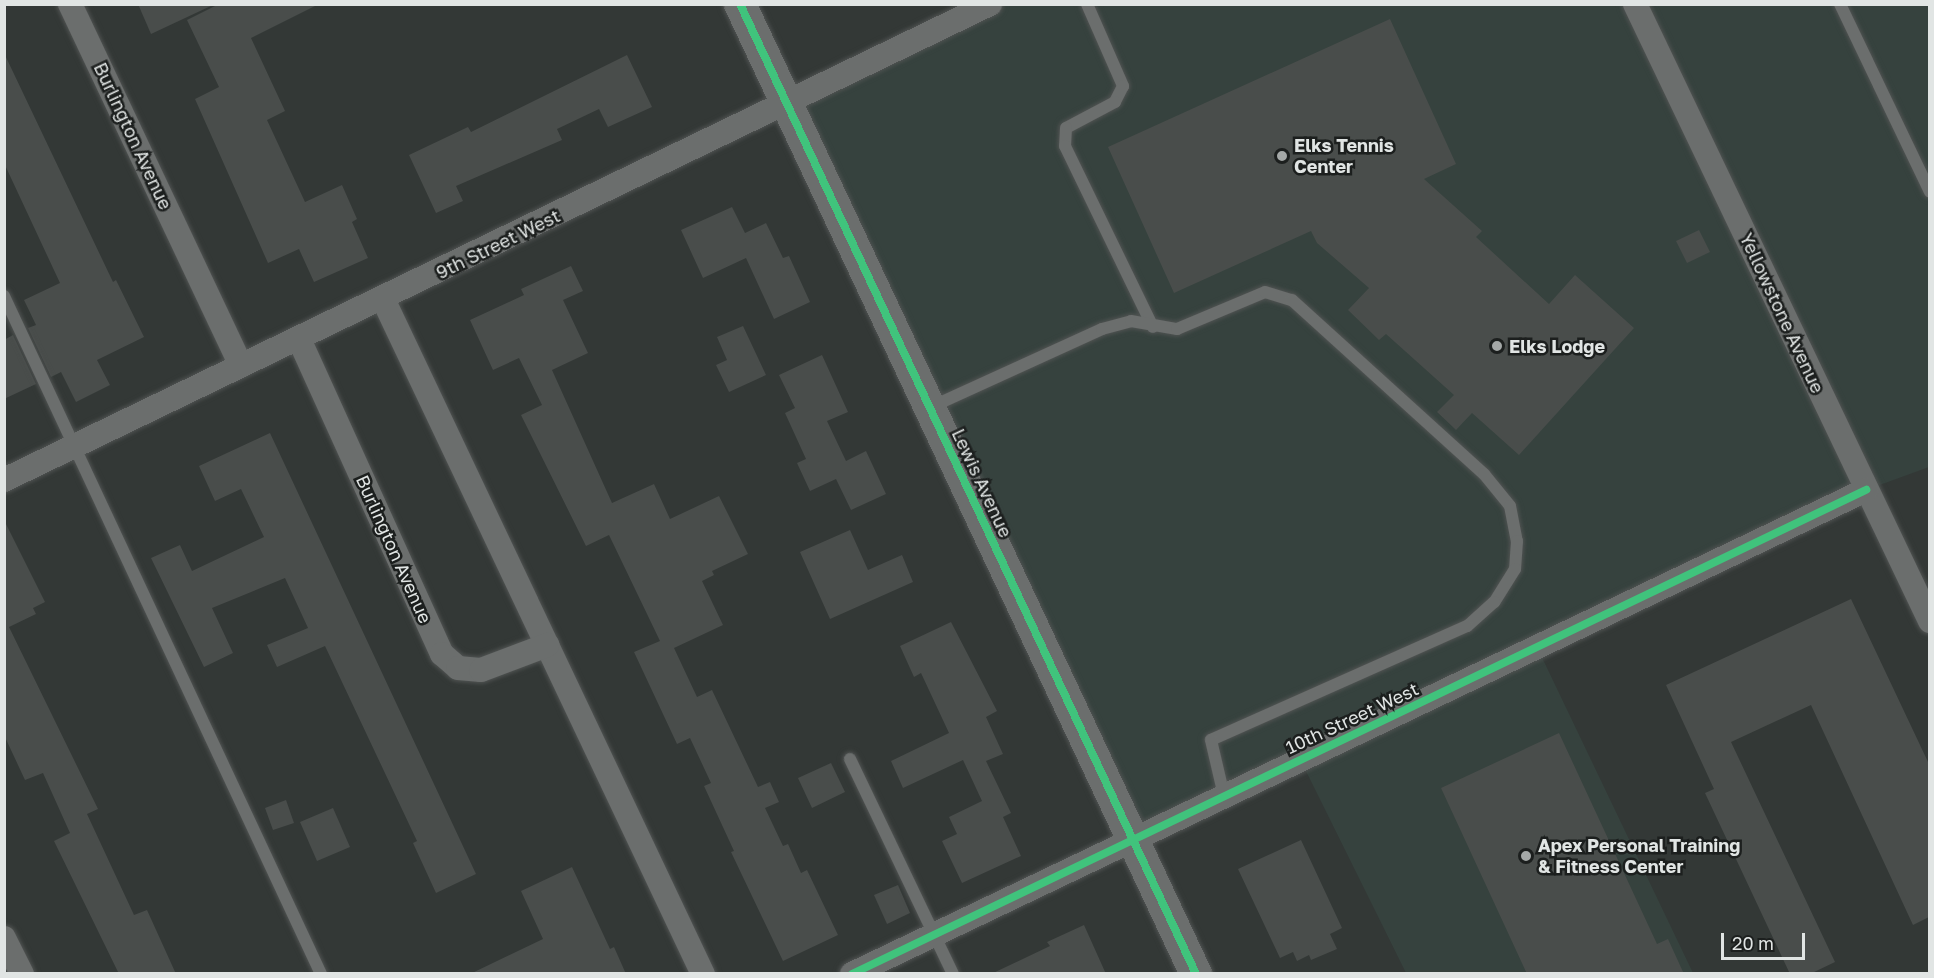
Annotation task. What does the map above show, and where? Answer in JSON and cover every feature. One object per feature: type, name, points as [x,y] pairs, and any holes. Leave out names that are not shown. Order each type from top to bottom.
[{"type":"street","name":"Burlington Avenue","points":[[70,4],[241,366]]},
{"type":"street","name":"Lewis Avenue","points":[[740,4],[1196,974]]},
{"type":"street","name":"9th Street West","points":[[4,480],[990,4]]},
{"type":"street","name":"Yellowstone Avenue","points":[[1635,4],[1929,621]]},
{"type":"street","points":[[383,299],[703,974]]},
{"type":"street","name":"Burlington Avenue","points":[[299,339],[442,654],[458,668],[481,670],[547,645]]},
{"type":"street","name":"10th Street West","points":[[852,974],[1866,490]]},
{"type":"street","points":[[4,938],[22,974]]},
{"type":"lane","points":[[1087,4],[1123,86],[1115,102],[1066,128],[1065,146],[1153,327]]},
{"type":"lane","points":[[1840,4],[1929,192]]},
{"type":"lane","points":[[930,407],[1102,329],[1131,321],[1153,327],[1177,329],[1265,292],[1292,300],[1484,474],[1510,506],[1517,542],[1515,569],[1494,602],[1467,626],[1211,740],[1224,796]]},
{"type":"lane","points":[[4,296],[321,974]]},
{"type":"lane","points":[[850,759],[953,974]]},
{"type":"shaded area","points":[[993,5],[1929,5],[1929,467],[1866,490],[1537,647],[1693,973],[1406,973],[1300,759],[1133,840],[786,103]]},
{"type":"building","points":[[138,4],[215,4],[151,34]]},
{"type":"building","points":[[219,4],[319,4],[251,38],[285,111],[267,120],[305,202],[342,185],[357,219],[352,222],[368,258],[314,282],[299,249],[268,263],[195,99],[219,87],[187,20]]},
{"type":"building","points":[[1390,19],[1456,164],[1424,179],[1482,231],[1476,237],[1549,304],[1575,275],[1634,328],[1519,455],[1472,413],[1456,430],[1437,412],[1454,395],[1386,334],[1379,340],[1348,310],[1369,288],[1317,243],[1311,231],[1174,293],[1108,147]]},
{"type":"building","points":[[4,53],[113,282],[116,280],[144,337],[97,360],[110,385],[76,402],[61,372],[51,377],[28,328],[36,325],[24,300],[60,283],[4,163]]},
{"type":"building","points":[[627,55],[652,107],[608,127],[599,109],[557,129],[562,140],[456,186],[463,201],[436,213],[409,155],[468,127],[471,132]]},
{"type":"building","points":[[732,207],[745,233],[766,223],[783,258],[789,256],[810,302],[774,319],[746,258],[703,278],[681,230]]},
{"type":"building","points":[[1699,230],[1710,252],[1687,263],[1676,241]]},
{"type":"building","points":[[571,266],[583,291],[563,300],[588,353],[552,370],[612,503],[654,484],[670,519],[719,496],[748,554],[712,571],[714,575],[702,581],[723,625],[674,648],[697,697],[712,690],[758,787],[770,782],[779,802],[765,808],[783,846],[788,844],[801,873],[807,870],[838,935],[783,961],[731,852],[734,851],[704,786],[711,783],[690,738],[677,744],[634,652],[660,641],[609,535],[586,546],[521,415],[542,405],[519,358],[493,370],[470,320],[524,295],[521,289]]},
{"type":"building","points":[[743,326],[766,375],[729,392],[716,365],[727,360],[717,337]]},
{"type":"building","points":[[13,335],[36,384],[4,399],[4,340]]},
{"type":"building","points":[[822,355],[848,412],[827,421],[846,461],[866,451],[886,494],[851,510],[836,479],[810,491],[797,463],[806,459],[785,413],[795,408],[779,375]]},
{"type":"building","points":[[270,433],[476,874],[436,893],[413,843],[417,841],[325,646],[277,667],[267,645],[308,628],[285,578],[212,608],[233,653],[204,667],[151,558],[180,545],[192,571],[264,537],[241,489],[215,501],[199,466]]},
{"type":"building","points":[[4,520],[45,602],[33,608],[36,614],[9,627],[98,809],[87,814],[134,915],[147,910],[176,974],[119,974],[54,841],[70,833],[43,773],[25,780],[4,735]]},
{"type":"building","points":[[850,530],[868,570],[902,555],[913,582],[830,619],[800,552]]},
{"type":"building","points":[[1851,599],[1929,764],[1929,917],[1913,925],[1811,705],[1731,742],[1835,962],[1810,974],[1790,974],[1705,793],[1714,789],[1666,685]]},
{"type":"building","points":[[951,622],[997,711],[986,717],[1003,754],[986,761],[1011,813],[1003,817],[1021,856],[962,883],[942,841],[957,834],[949,817],[982,801],[963,760],[903,788],[891,761],[949,733],[921,673],[914,677],[900,646]]},
{"type":"building","points":[[1559,733],[1657,944],[1668,939],[1684,974],[1527,974],[1441,788]]},
{"type":"building","points":[[831,763],[845,792],[812,808],[798,778]]},
{"type":"building","points":[[286,800],[294,823],[273,830],[265,808]]},
{"type":"building","points":[[333,808],[350,847],[317,861],[300,822]]},
{"type":"building","points":[[1301,840],[1342,928],[1330,934],[1337,949],[1311,960],[1309,955],[1297,961],[1293,952],[1280,958],[1238,869]]},
{"type":"building","points":[[572,867],[610,949],[614,947],[626,974],[470,974],[543,939],[521,891]]},
{"type":"building","points":[[898,885],[910,913],[887,924],[874,895]]},
{"type":"building","points":[[1084,925],[1106,974],[991,974],[1050,946],[1047,942]]},
{"type":"cycle path","points":[[740,4],[1196,974]]},
{"type":"cycle path","points":[[852,974],[1866,490]]},
{"type":"place","name":"Elks Tennis Center","points":[[1282,156]]},
{"type":"place","name":"Elks Lodge","points":[[1497,346]]},
{"type":"place","name":"Apex Personal Training & Fitness Center","points":[[1526,856]]}]
